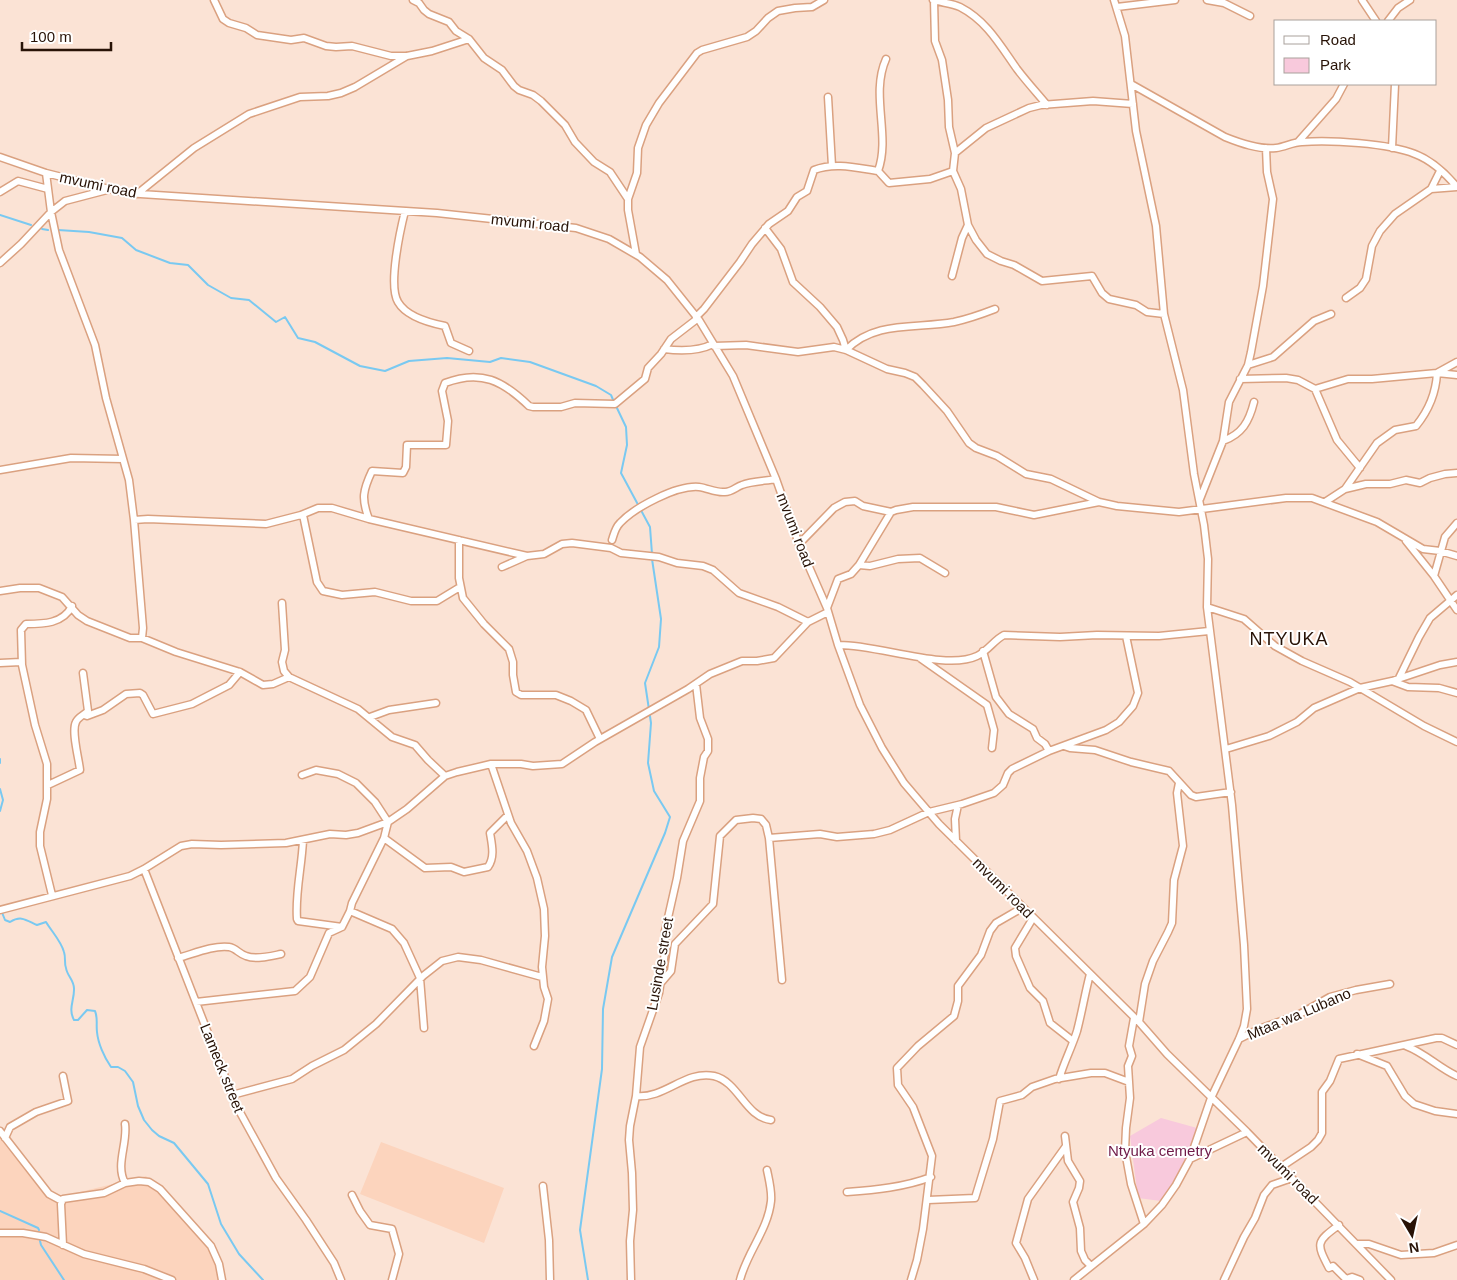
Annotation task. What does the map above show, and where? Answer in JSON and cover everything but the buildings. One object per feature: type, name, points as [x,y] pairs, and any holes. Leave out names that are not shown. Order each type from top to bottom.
[{"type":"street","points":[[214,0],[223,19],[229,23],[246,28],[256,35],[291,40],[304,38],[326,46],[352,46],[391,56],[407,56],[432,51],[469,39]]},
{"type":"street","points":[[413,0],[419,3],[429,14],[449,22],[456,30],[469,39],[484,58],[502,70],[514,86],[533,95],[557,116],[575,142],[594,162],[610,172],[628,199]]},
{"type":"street","points":[[636,254],[628,210],[628,199],[637,173],[638,148],[646,125],[659,103],[697,53],[709,47],[747,37],[778,11],[812,7],[824,0]]},
{"type":"street","points":[[1047,105],[1019,71],[985,24],[962,8],[934,0],[935,41],[942,60],[948,100],[949,126],[955,153],[953,171],[961,189],[968,225],[976,240],[987,254],[1001,262],[1014,264],[1037,279],[1092,276],[1102,293],[1109,299],[1136,305],[1147,312],[1164,314]]},
{"type":"street","points":[[1074,1280],[1144,1224],[1170,1196],[1190,1159],[1211,1098],[1239,1039],[1246,1017],[1247,997],[1231,792],[1206,607],[1208,559],[1202,508],[1194,474],[1183,390],[1164,314],[1156,226],[1139,146],[1125,36],[1114,0]]},
{"type":"street","points":[[1117,7],[1175,0]]},
{"type":"street","points":[[1207,0],[1224,3],[1250,16]]},
{"type":"street","points":[[1362,0],[1375,20]]},
{"type":"street","points":[[1389,20],[1398,8],[1410,0]]},
{"type":"street","points":[[136,194],[194,148],[249,114],[300,97],[341,93],[355,87],[407,56]]},
{"type":"street","points":[[878,170],[882,162],[879,106],[880,80],[886,59]]},
{"type":"street","points":[[1131,84],[1224,137],[1241,143],[1266,148],[1279,148],[1298,142],[1323,141],[1392,148],[1415,154],[1425,159],[1448,177],[1457,187]]},
{"type":"street","points":[[1298,142],[1336,99],[1343,85]]},
{"type":"street","points":[[1392,148],[1395,85]]},
{"type":"street","points":[[828,97],[832,166]]},
{"type":"street","points":[[955,153],[986,128],[1029,108],[1093,101],[1133,104]]},
{"type":"street","points":[[1200,499],[1223,441],[1229,402],[1248,365],[1263,286],[1273,203],[1266,165],[1266,148]]},
{"type":"street","name":"mvumi road","points":[[0,156],[46,173],[108,190],[136,194],[405,211],[576,228],[609,239],[636,254],[666,280],[697,318],[733,376],[776,479],[799,544],[827,610],[860,705],[882,748],[904,783],[956,841],[1137,1020],[1167,1054],[1247,1132],[1391,1280]]},
{"type":"street","points":[[369,519],[363,504],[366,484],[372,471],[403,473],[406,467],[407,445],[446,446],[448,421],[442,391],[445,383],[456,378],[482,377],[511,388],[529,406],[533,407],[561,408],[576,403],[615,404],[645,379],[648,368],[671,339],[697,318],[766,228],[788,210],[797,197],[806,191],[814,170],[832,166],[878,170],[889,183],[930,179],[953,171]]},
{"type":"street","points":[[1346,298],[1360,288],[1366,279],[1372,246],[1384,227],[1401,210],[1431,189],[1440,171]]},
{"type":"street","points":[[46,173],[50,212],[59,250],[95,345],[106,398],[129,480],[143,628],[142,638]]},
{"type":"street","points":[[0,192],[18,181],[48,189]]},
{"type":"street","points":[[1431,189],[1457,187]]},
{"type":"street","points":[[0,263],[21,244],[50,212],[71,198],[108,190]]},
{"type":"street","points":[[405,211],[396,261],[394,295],[399,305],[423,322],[445,326],[451,343],[469,351]]},
{"type":"street","points":[[952,276],[962,238],[968,225]]},
{"type":"street","points":[[766,228],[781,249],[793,282],[820,307],[837,327],[846,350]]},
{"type":"street","points":[[846,350],[855,341],[873,333],[899,327],[954,322],[995,309]]},
{"type":"street","points":[[1248,365],[1273,357],[1314,320],[1331,314]]},
{"type":"street","points":[[664,349],[679,350],[714,345],[746,345],[798,352],[834,347],[846,350],[879,366],[915,377],[947,411],[969,443],[976,448],[997,456],[1026,474],[1051,479],[1099,502],[1173,512],[1296,497],[1312,498],[1377,522],[1423,549],[1457,556]]},
{"type":"street","points":[[1345,489],[1377,443],[1394,430],[1412,428],[1420,421],[1433,397],[1438,373],[1457,362]]},
{"type":"street","points":[[1315,389],[1348,379],[1438,373],[1457,375]]},
{"type":"street","points":[[1240,379],[1286,378],[1298,380],[1315,389],[1337,440],[1360,468]]},
{"type":"street","points":[[1223,441],[1243,429],[1251,414],[1254,402]]},
{"type":"street","points":[[0,470],[71,458],[123,459]]},
{"type":"street","points":[[1325,502],[1345,489],[1366,484],[1390,484],[1406,480],[1420,483],[1438,476],[1457,474]]},
{"type":"street","points":[[612,540],[620,523],[630,514],[648,503],[673,493],[699,487],[723,493],[730,492],[741,485],[776,479]]},
{"type":"street","points":[[799,544],[834,508],[845,502],[856,501],[863,506],[891,512],[913,507],[996,507],[1034,515],[1099,502]]},
{"type":"street","points":[[134,520],[266,524],[303,515],[318,508],[332,508],[369,519],[527,556]]},
{"type":"street","points":[[0,910],[130,876],[181,846],[192,844],[286,843],[330,834],[346,835],[358,833],[388,822],[407,809],[445,776],[491,764],[534,766],[562,764],[600,739],[710,674],[742,661],[774,658],[808,622],[827,610],[838,579],[851,574],[859,565],[891,512]]},
{"type":"street","points":[[303,515],[317,582],[323,591],[342,595],[375,592],[411,601],[437,601],[460,587]]},
{"type":"street","points":[[1434,576],[1445,537],[1457,523]]},
{"type":"street","points":[[1402,536],[1434,576],[1457,610]]},
{"type":"street","points":[[459,540],[459,578],[463,598],[484,624],[509,649],[513,662],[516,692],[521,695],[556,695],[571,701],[586,710],[600,739]]},
{"type":"street","points":[[502,567],[527,556],[544,554],[562,544],[572,542],[611,548],[621,553],[666,558],[677,563],[703,566],[713,570],[739,592],[778,606],[808,622]]},
{"type":"street","points":[[859,565],[880,564],[909,557],[920,558],[945,573]]},
{"type":"street","points":[[0,591],[39,588],[62,597],[87,621],[130,638],[142,638],[176,652],[240,672],[262,685],[273,684],[289,677]]},
{"type":"street","points":[[1395,680],[1430,618],[1457,595]]},
{"type":"street","points":[[282,603],[285,650],[282,662],[284,671],[289,677],[358,709],[392,737],[416,745],[445,776]]},
{"type":"street","points":[[52,895],[40,846],[40,832],[48,785],[47,764],[34,725],[22,662],[21,630],[26,624],[42,624],[62,619],[72,606]]},
{"type":"street","points":[[1206,607],[1244,619],[1275,646],[1360,688],[1424,726],[1457,742]]},
{"type":"street","points":[[838,646],[852,645],[917,657],[954,661],[977,656],[1004,635],[1060,637],[1160,636],[1209,631]]},
{"type":"street","points":[[769,838],[820,834],[837,837],[874,834],[890,830],[929,812],[994,793],[1003,785],[1009,771],[1049,751],[1106,730],[1119,722],[1133,706],[1138,693],[1126,636]]},
{"type":"street","points":[[983,651],[996,697],[1009,714],[1033,730],[1037,738],[1045,744],[1049,751]]},
{"type":"street","points":[[917,657],[929,663],[988,704],[994,730],[992,748]]},
{"type":"street","points":[[0,663],[22,662]]},
{"type":"street","points":[[1226,749],[1270,736],[1298,722],[1314,708],[1360,688],[1395,680],[1440,665],[1457,662]]},
{"type":"street","points":[[84,715],[87,716],[103,710],[126,694],[140,693],[143,695],[153,714],[192,704],[229,685],[240,672]]},
{"type":"street","points":[[48,785],[80,770],[74,726],[77,720],[88,711],[83,673]]},
{"type":"street","points":[[1395,680],[1408,687],[1439,688],[1457,692]]},
{"type":"street","name":"Lusinde street","points":[[631,1280],[632,1173],[629,1140],[636,1096],[640,1047],[653,1014],[658,993],[665,952],[665,931],[683,841],[700,801],[700,778],[704,757],[708,751],[708,739],[700,718],[696,684]]},
{"type":"street","points":[[370,717],[389,710],[436,703]]},
{"type":"street","points":[[1064,746],[1095,750],[1131,762],[1169,771],[1191,795],[1231,792]]},
{"type":"street","points":[[491,764],[508,815],[526,851],[541,892],[545,923],[542,977],[548,999],[547,1010],[534,1046]]},
{"type":"street","points":[[196,1002],[295,992],[310,977],[330,933],[342,927],[350,911],[352,903],[384,838],[388,822],[375,802],[356,783],[338,774],[316,770],[302,775]]},
{"type":"street","points":[[1144,1224],[1133,1192],[1126,1158],[1125,1133],[1130,1098],[1128,1066],[1132,1056],[1129,1046],[1153,961],[1172,923],[1174,880],[1183,846],[1177,793],[1179,783]]},
{"type":"street","points":[[956,841],[955,819],[958,805]]},
{"type":"street","points":[[384,838],[425,868],[451,867],[464,872],[488,867],[492,862],[493,848],[490,833],[508,815]]},
{"type":"street","points":[[659,986],[671,971],[675,944],[713,904],[720,836],[736,820],[753,818],[761,818],[766,825],[769,838],[782,980]]},
{"type":"street","points":[[303,840],[302,864],[296,902],[298,922],[342,927]]},
{"type":"street","name":"Lameck street","points":[[144,869],[232,1095],[244,1121],[276,1178],[334,1263],[340,1280]]},
{"type":"street","points":[[911,1280],[917,1260],[928,1200],[931,1178],[931,1151],[913,1107],[898,1085],[898,1068],[918,1046],[954,1016],[958,1001],[958,986],[980,955],[990,931],[996,923],[1022,908]]},
{"type":"street","points":[[350,911],[392,929],[404,943],[420,978],[424,1028]]},
{"type":"street","points":[[1033,918],[1015,948],[1016,956],[1030,988],[1043,1001],[1048,1021],[1074,1041]]},
{"type":"street","points":[[178,958],[228,947],[238,950],[245,956],[256,958],[281,954]]},
{"type":"street","points":[[232,1095],[272,1086],[292,1079],[317,1063],[344,1050],[376,1024],[420,978],[442,961],[458,957],[481,960],[542,977]]},
{"type":"street","points":[[1060,1078],[1064,1061],[1074,1041],[1090,974]]},
{"type":"street","name":"Mtaa wa Lubano","points":[[1239,1039],[1259,1029],[1298,1015],[1330,997],[1390,984]]},
{"type":"street","points":[[1281,1167],[1311,1147],[1322,1133],[1322,1092],[1330,1081],[1340,1059],[1442,1038],[1457,1045]]},
{"type":"street","points":[[1406,1046],[1423,1054],[1457,1076]]},
{"type":"street","points":[[1357,1054],[1387,1066],[1405,1096],[1414,1104],[1435,1111],[1457,1114]]},
{"type":"street","points":[[928,1200],[975,1198],[993,1139],[1000,1100],[1022,1095],[1032,1087],[1060,1078],[1092,1073],[1105,1073],[1129,1082]]},
{"type":"street","points":[[5,1138],[10,1127],[36,1112],[68,1101],[63,1076]]},
{"type":"street","points":[[636,1096],[657,1095],[686,1079],[710,1076],[721,1079],[732,1087],[760,1117],[771,1120]]},
{"type":"street","points":[[125,1124],[126,1137],[122,1155],[121,1174],[125,1183]]},
{"type":"street","points":[[0,1131],[49,1194],[62,1201]]},
{"type":"street","points":[[1190,1159],[1247,1132]]},
{"type":"street","points":[[1065,1136],[1068,1161],[1080,1181],[1080,1188],[1073,1202],[1080,1228],[1081,1251],[1085,1260],[1091,1266]]},
{"type":"street","points":[[1034,1280],[1025,1258],[1016,1246],[1017,1237],[1028,1199],[1066,1146]]},
{"type":"street","points":[[740,1280],[770,1210],[772,1194],[767,1170]]},
{"type":"street","points":[[847,1192],[864,1191],[931,1178]]},
{"type":"street","points":[[1224,1280],[1255,1218],[1264,1195],[1272,1186],[1292,1178]]},
{"type":"street","points":[[62,1201],[65,1198],[104,1192],[125,1183],[149,1182],[160,1189],[211,1246],[219,1264],[222,1280]]},
{"type":"street","points":[[542,1186],[549,1240],[550,1280]]},
{"type":"street","points":[[352,1195],[370,1225],[392,1229],[399,1254],[392,1280]]},
{"type":"street","points":[[62,1201],[63,1245]]},
{"type":"street","points":[[1339,1225],[1325,1236],[1319,1244],[1319,1249],[1328,1268],[1333,1266],[1346,1279],[1352,1277],[1360,1280]]},
{"type":"street","points":[[0,1233],[46,1237],[84,1254],[144,1269],[172,1280]]},
{"type":"street","points":[[1357,1244],[1370,1244],[1401,1255],[1434,1253],[1457,1245]]},
{"type":"shaded area","points":[[0,1134],[51,1199],[146,1176],[210,1243],[222,1280],[0,1280]]},
{"type":"shaded area","points":[[381,1142],[504,1188],[484,1243],[360,1194]]},
{"type":"green space","name":"Ntyuka cemetry","points":[[1161,1118],[1197,1128],[1188,1158],[1161,1201],[1138,1198],[1130,1136]]},
{"type":"waterway","points":[[0,215],[31,225]]},
{"type":"waterway","points":[[42,229],[48,230]]},
{"type":"waterway","points":[[58,230],[89,232],[122,238],[136,250],[170,263],[188,265],[208,285],[231,298],[249,300],[276,322],[285,317],[298,338],[315,342],[360,366],[385,371],[409,361],[447,358],[490,362],[501,358],[530,362],[596,386],[611,395],[614,402]]},
{"type":"waterway","points":[[616,406],[626,427],[627,445],[621,473],[650,527],[652,554]]},
{"type":"waterway","points":[[588,1280],[580,1230],[602,1069],[603,1009],[612,957],[665,833],[670,817],[654,791],[648,763],[651,723],[645,683],[659,647],[661,619],[652,559]]},
{"type":"waterway","points":[[0,789],[3,800],[0,811]]},
{"type":"waterway","points":[[1,910],[5,920],[10,922],[17,919],[27,920],[37,925],[46,922],[59,940],[65,954],[67,971],[74,987],[71,1009],[74,1020],[78,1020],[87,1010],[95,1011],[99,1041],[108,1063],[111,1067],[118,1067],[125,1071],[133,1082],[138,1106],[144,1120],[152,1130],[159,1136],[174,1143],[208,1184],[221,1224],[239,1254],[263,1280]]},
{"type":"waterway","points":[[0,1211],[39,1230]]},
{"type":"waterway","points":[[40,1241],[64,1280]]},
{"type":"district","name":"NTYUKA","points":[[1289,639]]}]
